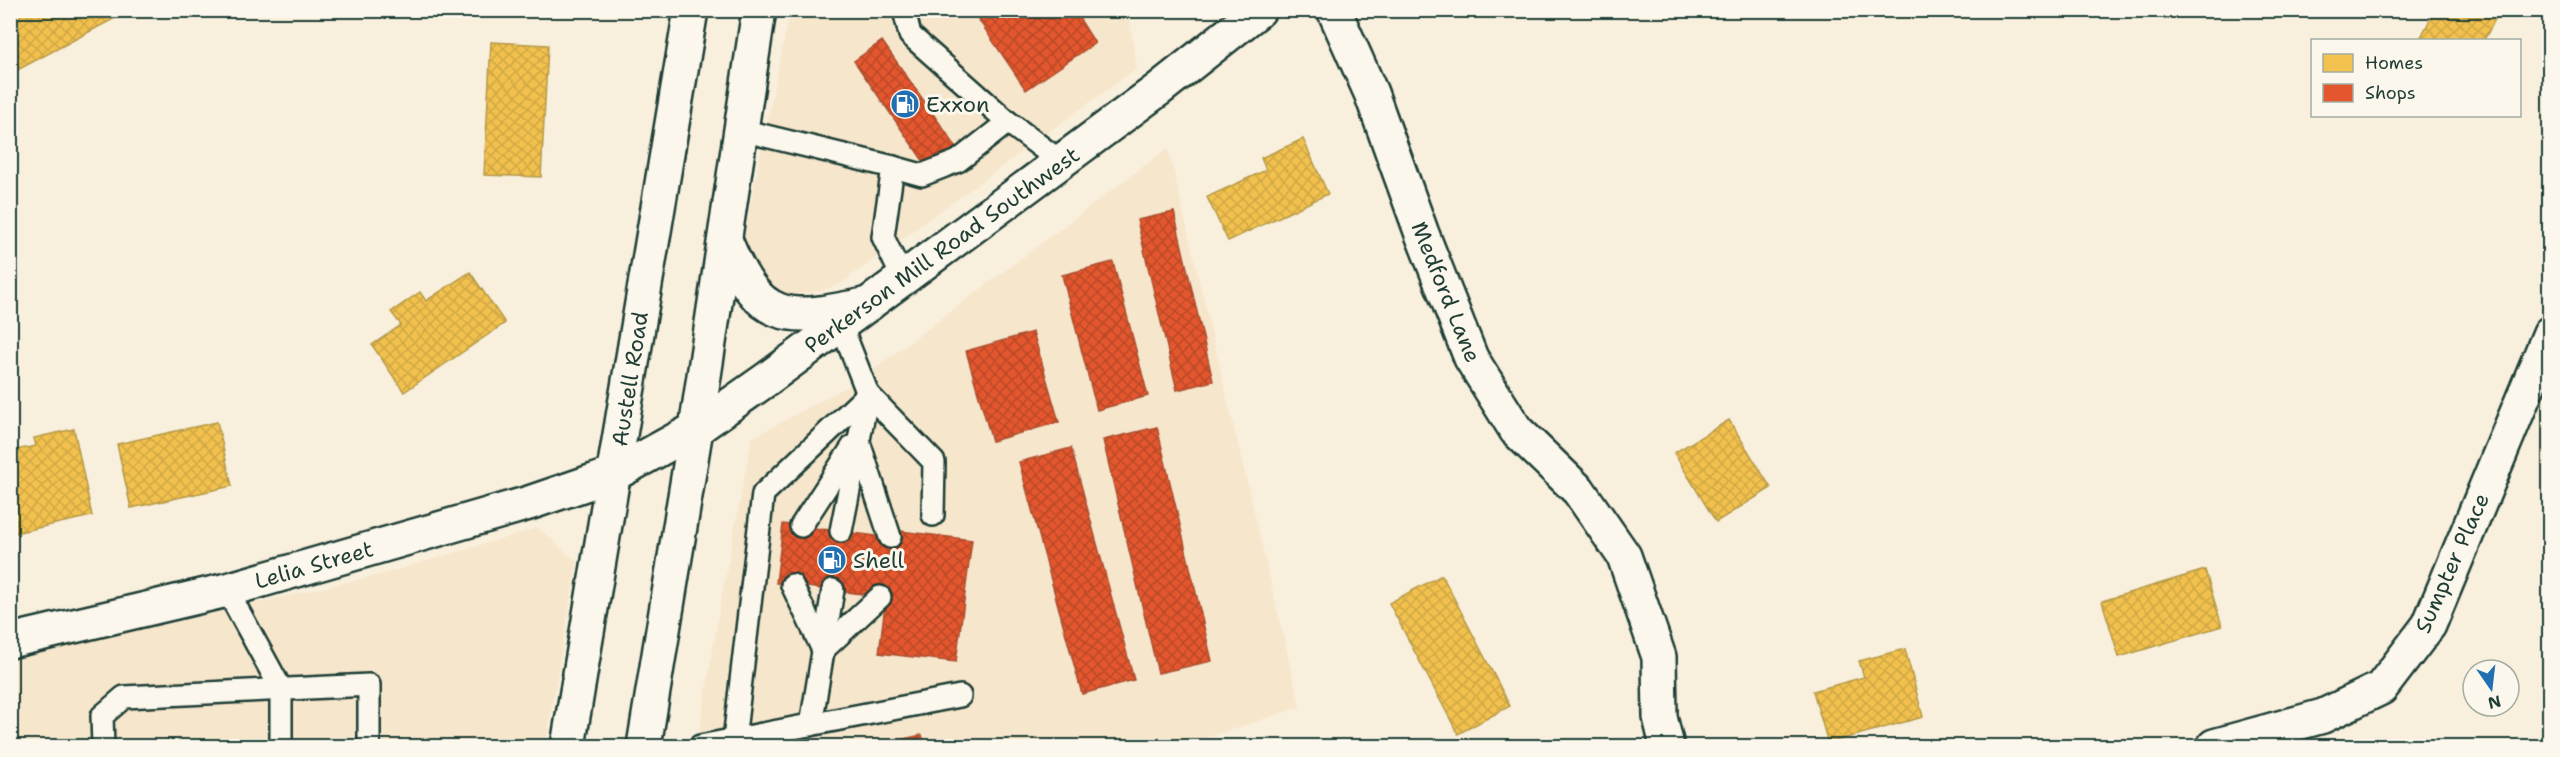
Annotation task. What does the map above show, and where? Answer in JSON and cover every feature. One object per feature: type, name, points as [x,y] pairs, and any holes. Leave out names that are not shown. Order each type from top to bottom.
[{"type":"street","name":"Austell Road","points":[[568,747],[691,10]]},
{"type":"street","points":[[644,747],[696,429],[759,10]]},
{"type":"street","name":"Perkerson Mill Road Southwest","points":[[614,474],[696,429],[841,326],[1061,162],[1259,10]]},
{"type":"street","name":"Medford Lane","points":[[1334,10],[1371,93],[1422,234],[1471,358],[1516,430],[1579,491],[1624,556],[1659,657],[1660,717],[1667,747]]},
{"type":"street","points":[[725,240],[737,270],[749,290],[763,303],[785,313],[809,314],[869,304]]},
{"type":"street","name":"Sumpter Place","points":[[2214,747],[2323,716],[2381,688],[2429,625],[2550,333]]},
{"type":"street","name":"Lelia Street","points":[[10,641],[227,590],[529,503],[614,474]]},
{"type":"lane","points":[[904,10],[910,36],[1008,122],[1061,162]]},
{"type":"lane","points":[[741,130],[922,176],[958,161],[1008,122]]},
{"type":"lane","points":[[893,168],[883,237],[903,279]]},
{"type":"lane","points":[[841,326],[868,394],[934,462],[933,515]]},
{"type":"lane","points":[[842,531],[868,394]]},
{"type":"lane","points":[[734,740],[763,494],[868,394]]},
{"type":"lane","points":[[801,526],[858,438]]},
{"type":"lane","points":[[858,438],[890,537]]},
{"type":"lane","points":[[792,585],[823,650]]},
{"type":"lane","points":[[227,590],[281,689],[281,747]]},
{"type":"lane","points":[[811,724],[833,590]]},
{"type":"lane","points":[[823,650],[880,597]]},
{"type":"lane","points":[[103,747],[102,716],[124,697],[369,685],[369,747]]},
{"type":"lane","points":[[700,747],[960,696]]},
{"type":"shaded area","points":[[790,11],[1128,11],[1137,68],[840,284],[820,291],[789,295],[764,282],[748,264],[745,231]]},
{"type":"shaded area","points":[[1168,148],[1300,707],[1181,746],[697,746],[720,606],[752,438],[861,379]]},
{"type":"shaded area","points":[[538,528],[577,562],[545,746],[11,746],[10,660],[387,573]]},
{"type":"building: Homes","points":[[22,10],[119,10],[121,15],[10,74],[10,17]]},
{"type":"building: Homes","points":[[2435,10],[2500,10],[2485,39],[2420,39]]},
{"type":"building: Homes","points":[[491,42],[548,45],[541,177],[484,175]]},
{"type":"building: Homes","points":[[1303,139],[1328,194],[1228,241],[1207,197],[1266,170],[1261,158]]},
{"type":"building: Homes","points":[[470,272],[505,323],[404,392],[372,345],[401,325],[391,312],[420,292],[426,301]]},
{"type":"building: Homes","points":[[1729,420],[1771,488],[1716,522],[1674,453]]},
{"type":"building: Homes","points":[[217,422],[232,486],[131,508],[117,444]]},
{"type":"building: Homes","points":[[74,429],[92,516],[10,534],[10,451],[36,446],[34,438]]},
{"type":"building: Homes","points":[[2205,570],[2222,626],[2119,657],[2102,601]]},
{"type":"building: Homes","points":[[1442,575],[1510,706],[1458,734],[1389,603]]},
{"type":"building: Homes","points":[[1905,649],[1923,717],[1828,743],[1813,691],[1864,677],[1859,661]]},
{"type":"building: Shops","points":[[972,10],[1074,10],[1095,43],[1026,90]]},
{"type":"building: Shops","name":"Exxon","points":[[882,41],[957,148],[928,168],[854,61]]},
{"type":"building: Shops","points":[[1174,212],[1213,381],[1177,390],[1137,220]]},
{"type":"building: Shops","points":[[1113,262],[1148,396],[1097,410],[1062,275]]},
{"type":"building: Shops","points":[[1033,332],[1059,422],[992,441],[966,351]]},
{"type":"building: Shops","points":[[1157,427],[1212,661],[1158,673],[1103,440]]},
{"type":"building: Shops","points":[[1071,448],[1134,680],[1082,694],[1019,462]]},
{"type":"building: Shops","points":[[783,524],[900,539],[901,531],[972,540],[956,662],[879,653],[886,597],[776,583]]},
{"type":"building: Shops","points":[[922,735],[925,746],[872,746]]},
{"type":"place","name":"Exxon","points":[[905,104]]},
{"type":"place","name":"Shell","points":[[832,560]]}]
